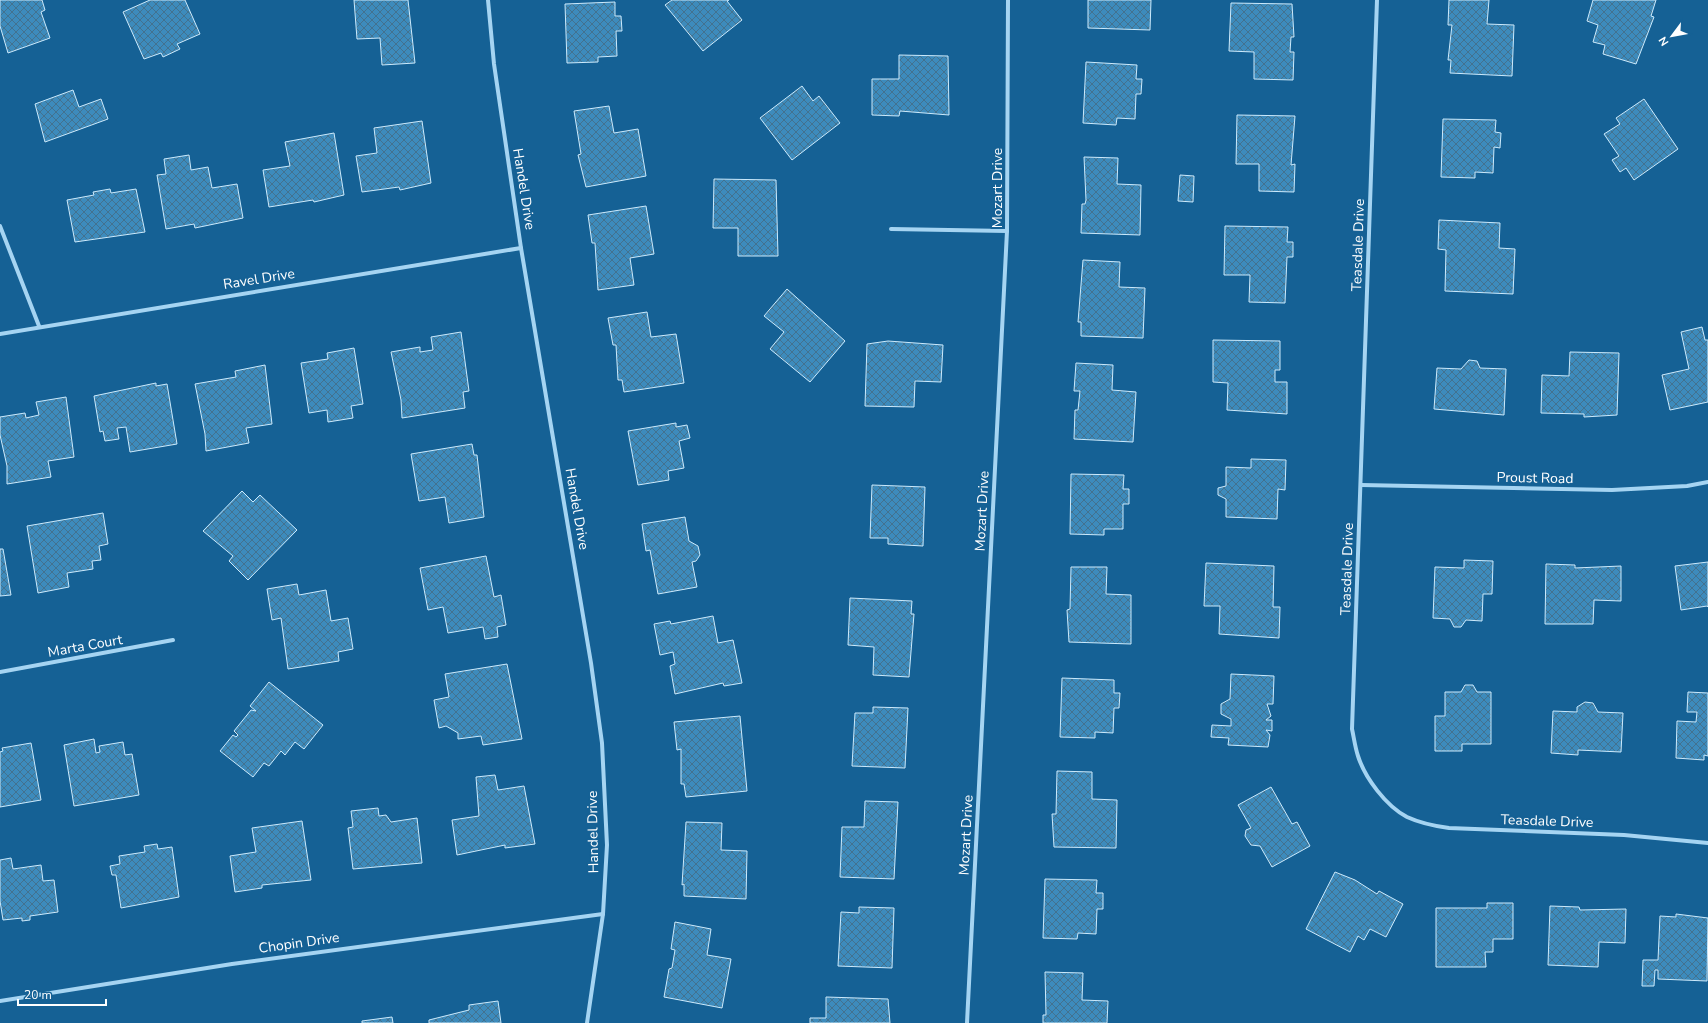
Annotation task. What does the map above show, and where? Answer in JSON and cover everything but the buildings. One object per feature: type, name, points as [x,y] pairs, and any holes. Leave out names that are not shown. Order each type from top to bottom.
[{"type":"street","name":"Handel Drive","points":[[488,0],[494,64],[521,248],[591,663],[602,743],[607,845],[603,914],[587,1023]]},
{"type":"street","name":"Mozart Drive","points":[[967,1023],[1007,231],[1008,0]]},
{"type":"street","name":"Teasdale Drive","points":[[1377,0],[1352,729],[1358,756],[1367,777],[1384,799],[1406,816],[1430,825],[1448,828],[1624,835],[1708,843]]},
{"type":"street","points":[[0,226],[39,326]]},
{"type":"street","points":[[891,229],[1007,231]]},
{"type":"street","name":"Ravel Drive","points":[[0,334],[39,326],[521,248]]},
{"type":"street","name":"Proust Road","points":[[1361,485],[1612,490],[1687,486],[1708,482]]},
{"type":"street","name":"Marta Court","points":[[0,672],[173,640]]},
{"type":"street","name":"Chopin Drive","points":[[0,1001],[232,964],[603,914]]}]
